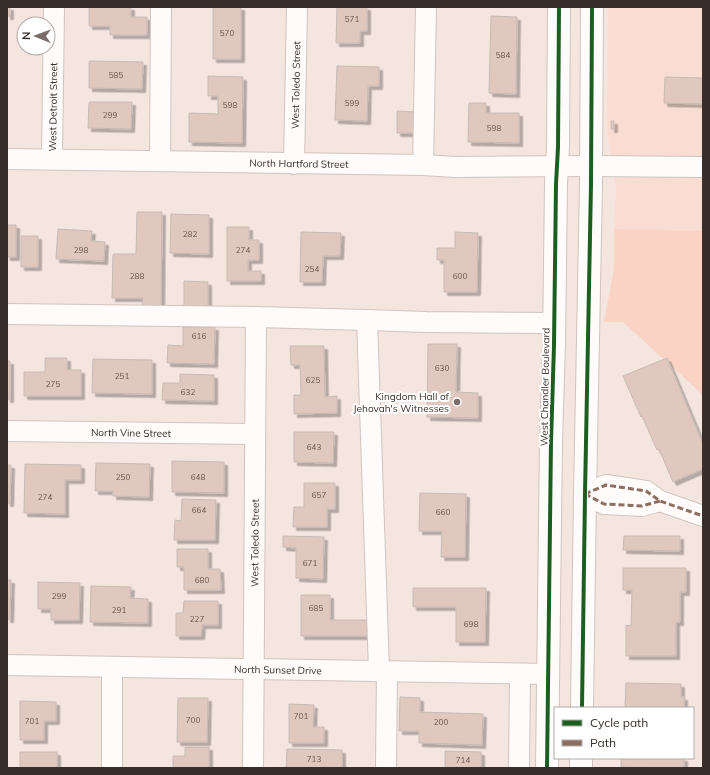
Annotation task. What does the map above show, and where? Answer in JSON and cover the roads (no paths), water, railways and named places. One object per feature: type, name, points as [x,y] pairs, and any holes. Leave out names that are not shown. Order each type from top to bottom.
[{"type":"main road","name":"West Chandler Boulevard","points":[[547,768],[551,457],[555,323],[560,7]]},
{"type":"main road","points":[[582,707],[591,166],[592,7]]},
{"type":"street","name":"West Detroit Street","points":[[52,159],[54,7]]},
{"type":"street","points":[[160,161],[161,7]]},
{"type":"street","name":"West Toledo Street","points":[[294,164],[297,7]]},
{"type":"street","points":[[423,165],[426,7]]},
{"type":"street","name":"North Hartford Street","points":[[7,159],[423,165],[455,167],[703,167]]},
{"type":"street","points":[[7,314],[555,323]]},
{"type":"street","name":"West Toledo Street","points":[[253,768],[256,317]]},
{"type":"street","points":[[367,320],[386,768]]},
{"type":"street","name":"North Vine Street","points":[[7,431],[255,434]]},
{"type":"street","points":[[585,494],[606,485],[646,490],[660,501],[703,516]]},
{"type":"street","name":"North Sunset Drive","points":[[7,665],[548,674]]},
{"type":"street","points":[[112,667],[112,768]]},
{"type":"street","points":[[519,768],[520,674]]},
{"type":"place","name":"Kingdom Hall of Jehovah's Witnesses","points":[[457,402]]}]
